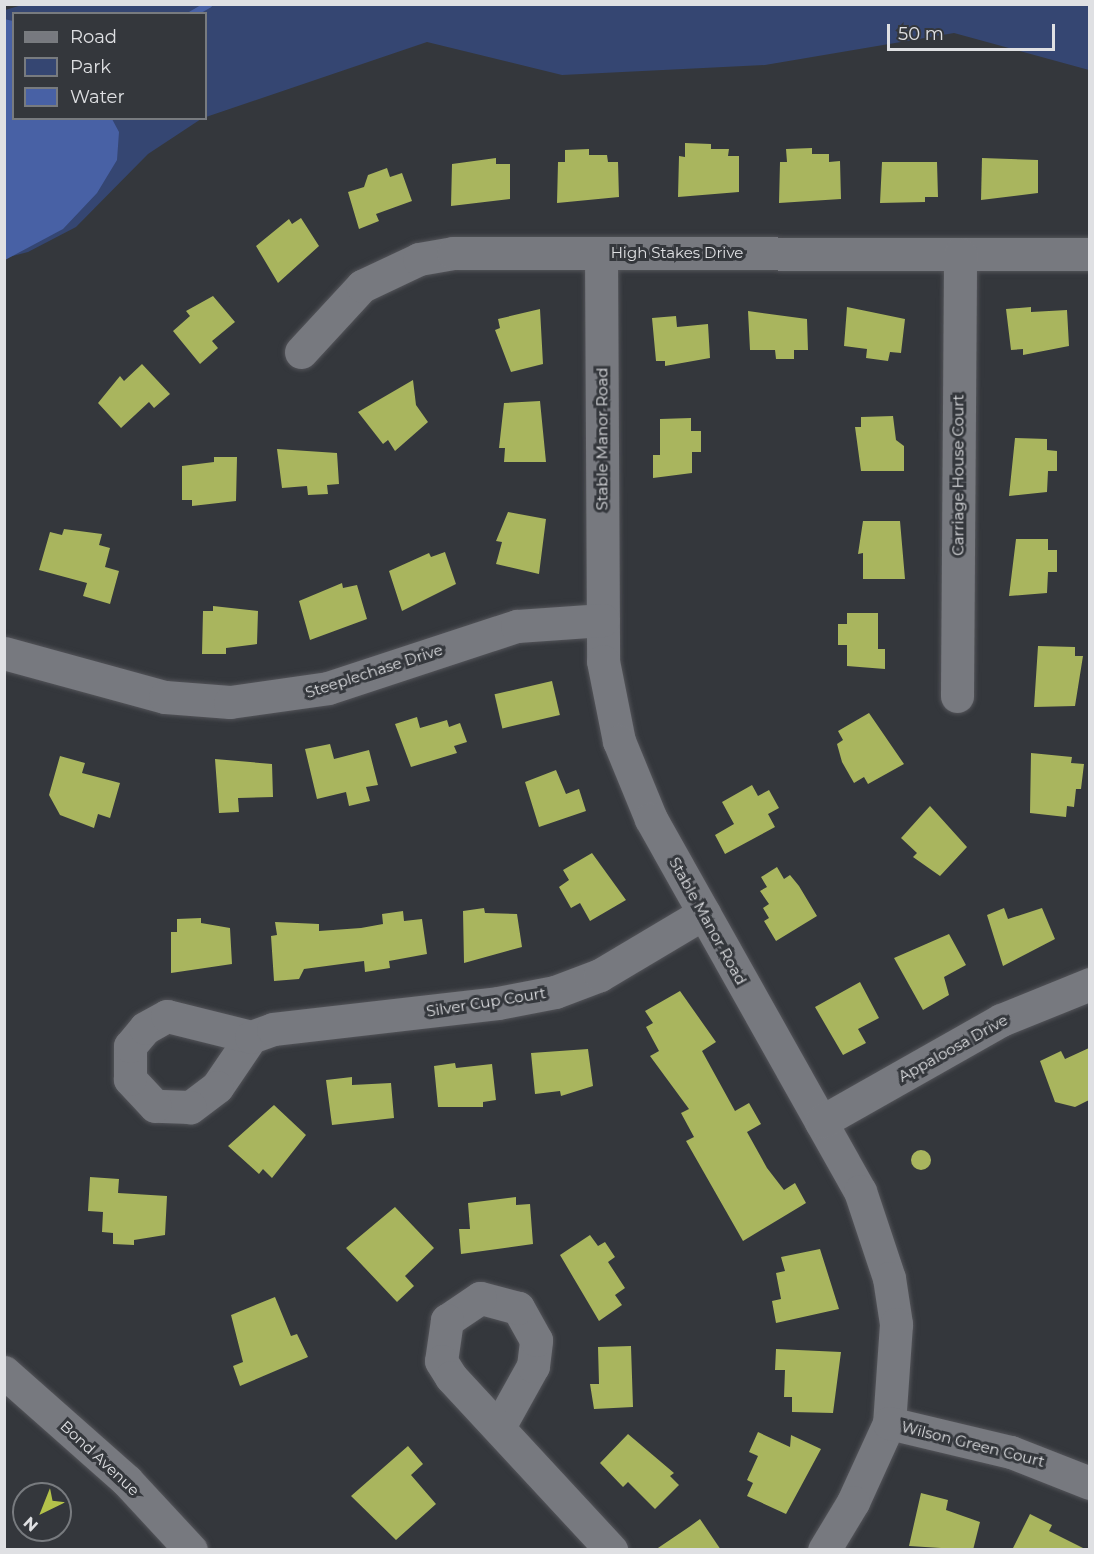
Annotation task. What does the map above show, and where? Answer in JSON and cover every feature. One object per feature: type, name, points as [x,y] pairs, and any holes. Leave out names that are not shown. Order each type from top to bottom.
[{"type":"street","name":"High Stakes Drive","points":[[301,352],[362,286],[419,259],[453,253],[1089,254]]},
{"type":"street","name":"Stable Manor Road","points":[[602,253],[603,620],[608,696],[628,767],[704,913],[860,1191],[889,1278],[896,1324],[889,1423],[854,1502],[824,1550]]},
{"type":"street","name":"Carriage House Court","points":[[957,696],[960,254]]},
{"type":"street","name":"Steeplechase Drive","points":[[4,653],[165,697],[239,702],[328,688],[517,626],[603,620]]},
{"type":"street","name":"Silver Cup Court","points":[[251,1036],[273,1029],[555,992],[620,964],[704,913]]},
{"type":"street","name":"Appaloosa Drive","points":[[821,1122],[1001,1020],[1089,984]]},
{"type":"street","name":"Bond Avenue","points":[[4,1372],[120,1474],[191,1550]]},
{"type":"street","name":"Wilson Green Court","points":[[889,1423],[1011,1452],[1089,1483]]},
{"type":"street","points":[[499,1427],[611,1550]]},
{"type":"green space","points":[[22,5],[1089,5],[1089,70],[954,33],[765,65],[562,75],[427,42],[207,117],[207,12],[12,12],[12,120],[199,120],[148,154],[76,227],[28,252],[5,258],[5,10]]},
{"type":"water","points":[[4,19],[12,21],[12,120],[113,120],[119,132],[117,160],[97,193],[63,229],[5,260]]},
{"type":"building","points":[[685,143],[711,144],[711,149],[729,149],[728,156],[739,156],[739,192],[678,197],[679,156],[685,157]]},
{"type":"building","points":[[812,148],[812,154],[829,154],[829,162],[840,161],[841,199],[779,203],[780,162],[787,162],[786,149]]},
{"type":"building","points":[[589,149],[589,155],[607,155],[608,162],[618,162],[619,197],[557,203],[558,162],[565,162],[565,150]]},
{"type":"building","points":[[496,158],[496,164],[510,164],[510,199],[451,206],[452,164]]},
{"type":"building","points":[[982,158],[1038,160],[1038,193],[981,200]]},
{"type":"building","points":[[882,162],[937,162],[938,197],[925,197],[925,202],[880,203]]},
{"type":"building","points":[[387,168],[390,177],[402,173],[412,201],[376,214],[379,221],[359,229],[348,192],[364,187],[368,175]]},
{"type":"building","points":[[301,218],[319,246],[278,283],[256,246],[289,219],[292,224]]},
{"type":"building","points":[[213,296],[235,322],[212,341],[218,348],[200,364],[173,331],[190,316],[186,311]]},
{"type":"building","points":[[847,307],[905,319],[901,353],[890,352],[888,361],[866,358],[867,349],[844,346]]},
{"type":"building","points":[[1031,307],[1031,312],[1067,310],[1069,346],[1023,355],[1023,349],[1011,350],[1006,309]]},
{"type":"building","points":[[540,309],[543,364],[511,372],[495,330],[500,328],[498,319]]},
{"type":"building","points":[[748,311],[807,319],[808,350],[794,350],[794,359],[776,359],[775,350],[750,350]]},
{"type":"building","points":[[676,316],[677,327],[708,324],[710,358],[665,366],[665,361],[656,361],[652,318]]},
{"type":"building","points":[[142,364],[170,394],[154,408],[149,402],[121,428],[98,403],[120,376],[124,381]]},
{"type":"building","points":[[413,380],[416,405],[428,422],[395,451],[388,440],[383,444],[358,412]]},
{"type":"building","points":[[540,401],[546,462],[504,462],[505,448],[499,448],[504,403]]},
{"type":"building","points":[[893,416],[896,440],[904,446],[904,471],[861,471],[855,427],[861,427],[861,417]]},
{"type":"building","points":[[691,418],[691,431],[701,431],[701,452],[692,452],[692,473],[653,478],[653,455],[660,455],[660,419]]},
{"type":"building","points":[[1015,438],[1047,439],[1047,450],[1057,451],[1057,471],[1048,471],[1047,492],[1009,496]]},
{"type":"building","points":[[277,449],[337,453],[339,484],[327,485],[328,494],[308,495],[307,486],[282,488]]},
{"type":"building","points":[[214,457],[237,457],[236,501],[192,506],[192,500],[182,500],[182,466],[214,462]]},
{"type":"building","points":[[508,512],[546,519],[539,574],[496,564],[502,542],[496,541]]},
{"type":"building","points":[[863,521],[900,521],[905,579],[863,579],[863,553],[858,554]]},
{"type":"building","points":[[64,529],[102,534],[99,545],[110,548],[105,567],[119,571],[110,604],[83,596],[87,583],[39,570],[50,532],[62,535]]},
{"type":"building","points":[[1016,539],[1048,539],[1048,550],[1057,550],[1057,572],[1048,572],[1047,593],[1009,596]]},
{"type":"building","points":[[445,552],[456,584],[402,611],[389,571],[429,553],[431,557]]},
{"type":"building","points":[[342,583],[343,588],[357,585],[367,619],[310,640],[299,601]]},
{"type":"building","points":[[213,606],[258,611],[257,644],[226,648],[226,654],[202,654],[203,611],[213,611]]},
{"type":"building","points":[[847,613],[878,613],[878,649],[885,649],[885,669],[847,666],[847,645],[838,645],[838,624],[847,624]]},
{"type":"building","points":[[1038,646],[1075,647],[1075,656],[1083,656],[1075,706],[1034,707]]},
{"type":"building","points":[[552,681],[560,715],[502,728],[495,694]]},
{"type":"building","points":[[869,713],[904,764],[868,784],[864,777],[854,783],[842,762],[837,744],[843,740],[838,731]]},
{"type":"building","points":[[417,717],[420,728],[447,720],[449,727],[460,723],[467,742],[454,746],[457,753],[411,767],[395,724]]},
{"type":"building","points":[[330,744],[334,759],[369,750],[378,785],[366,787],[370,801],[349,806],[346,792],[317,799],[305,749]]},
{"type":"building","points":[[1031,753],[1072,757],[1071,763],[1084,764],[1081,789],[1076,789],[1074,807],[1067,806],[1066,817],[1030,813]]},
{"type":"building","points":[[60,756],[85,763],[82,773],[120,783],[110,818],[98,814],[94,828],[60,815],[49,795]]},
{"type":"building","points":[[215,759],[272,764],[273,797],[238,798],[239,812],[219,813]]},
{"type":"building","points":[[556,770],[566,794],[579,789],[586,811],[539,827],[525,782]]},
{"type":"building","points":[[752,785],[758,796],[769,790],[779,808],[768,814],[775,827],[725,854],[715,835],[734,824],[722,802]]},
{"type":"building","points":[[930,806],[967,847],[940,876],[913,857],[917,853],[901,838]]},
{"type":"building","points":[[592,853],[626,900],[590,921],[580,903],[571,908],[559,887],[569,880],[563,870]]},
{"type":"building","points":[[777,867],[784,879],[790,875],[799,886],[817,916],[776,941],[764,921],[769,918],[763,908],[769,904],[760,891],[767,887],[761,877]]},
{"type":"building","points":[[484,908],[485,913],[517,914],[522,947],[464,963],[463,911]]},
{"type":"building","points":[[1004,908],[1008,919],[1042,908],[1055,939],[1003,966],[987,915]]},
{"type":"building","points":[[403,911],[404,921],[422,919],[427,954],[389,961],[390,968],[365,972],[364,961],[304,969],[299,979],[274,981],[271,936],[277,935],[275,922],[319,924],[319,931],[361,928],[383,924],[382,914]]},
{"type":"building","points":[[201,918],[201,923],[230,928],[232,964],[171,973],[171,932],[177,932],[177,919]]},
{"type":"building","points":[[949,934],[966,965],[944,977],[949,995],[923,1010],[894,958]]},
{"type":"building","points":[[860,982],[879,1018],[858,1029],[866,1043],[843,1055],[815,1007]]},
{"type":"building","points":[[680,991],[716,1042],[702,1051],[735,1111],[749,1103],[761,1124],[747,1132],[767,1168],[784,1190],[795,1183],[806,1203],[743,1241],[686,1141],[694,1137],[681,1113],[689,1109],[650,1056],[659,1051],[646,1027],[653,1023],[645,1011]]},
{"type":"building","points":[[1089,1048],[1089,1100],[1075,1107],[1055,1102],[1040,1061],[1061,1051],[1065,1059]]},
{"type":"building","points":[[588,1049],[593,1086],[561,1096],[560,1091],[535,1094],[531,1053]]},
{"type":"building","points":[[455,1063],[456,1068],[492,1064],[496,1100],[483,1102],[483,1107],[438,1107],[434,1066]]},
{"type":"building","points":[[352,1077],[352,1085],[391,1083],[394,1118],[332,1125],[326,1080]]},
{"type":"building","points":[[274,1105],[306,1135],[272,1178],[263,1169],[259,1174],[228,1146]]},
{"type":"building","points":[[921,1150],[928,1153],[931,1160],[928,1167],[921,1170],[914,1167],[911,1160],[914,1153]]},
{"type":"building","points":[[90,1177],[119,1179],[118,1193],[167,1196],[165,1235],[134,1240],[134,1245],[113,1244],[113,1233],[102,1232],[103,1212],[88,1211]]},
{"type":"building","points":[[516,1197],[516,1205],[530,1204],[533,1244],[461,1254],[459,1229],[470,1229],[468,1203]]},
{"type":"building","points":[[395,1207],[434,1248],[405,1276],[414,1286],[397,1302],[346,1248]]},
{"type":"building","points":[[590,1235],[598,1246],[605,1242],[615,1257],[608,1262],[625,1288],[615,1295],[622,1305],[599,1321],[560,1255]]},
{"type":"building","points":[[820,1249],[839,1309],[776,1323],[772,1301],[781,1299],[776,1273],[785,1271],[781,1257]]},
{"type":"building","points":[[275,1297],[291,1336],[297,1334],[308,1357],[240,1386],[233,1366],[243,1362],[231,1315]]},
{"type":"building","points":[[631,1346],[633,1407],[594,1409],[590,1384],[599,1384],[598,1347]]},
{"type":"building","points":[[776,1349],[841,1352],[833,1413],[792,1412],[792,1397],[784,1397],[785,1370],[775,1370]]},
{"type":"building","points":[[758,1432],[790,1447],[791,1435],[821,1449],[786,1514],[747,1496],[753,1483],[747,1480],[758,1456],[749,1452]]},
{"type":"building","points":[[628,1434],[674,1473],[670,1476],[679,1485],[655,1509],[628,1482],[623,1487],[600,1463]]},
{"type":"building","points":[[408,1446],[423,1464],[411,1475],[436,1504],[396,1540],[351,1496]]},
{"type":"building","points":[[921,1493],[948,1500],[946,1510],[980,1522],[973,1550],[909,1546]]},
{"type":"building","points":[[1030,1514],[1052,1525],[1049,1531],[1087,1550],[1012,1550]]},
{"type":"building","points":[[700,1519],[721,1550],[655,1550],[689,1527]]},
{"type":"waterway","points":[[194,12],[208,4]]}]
